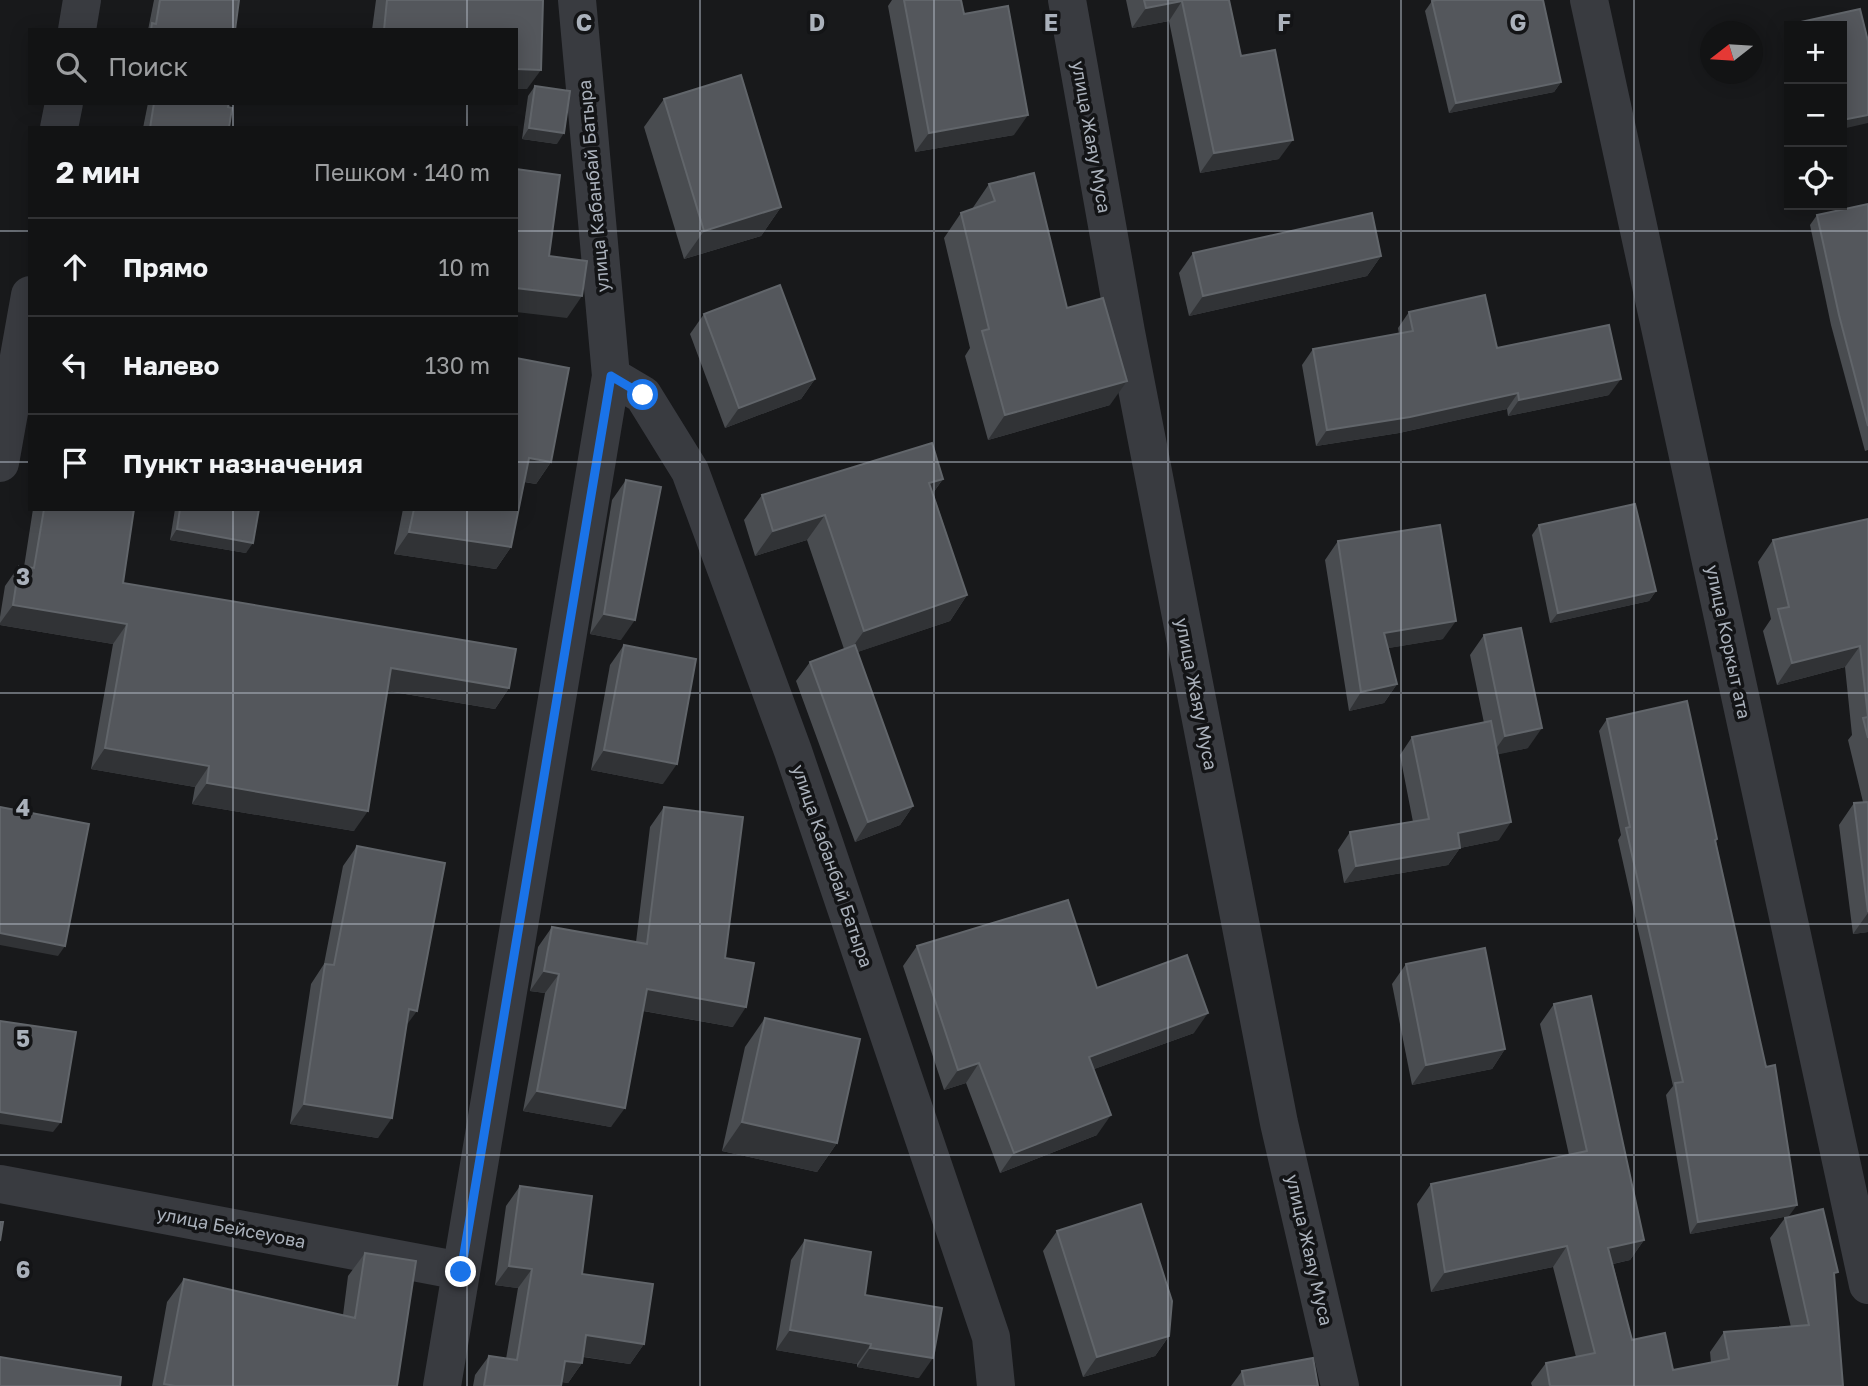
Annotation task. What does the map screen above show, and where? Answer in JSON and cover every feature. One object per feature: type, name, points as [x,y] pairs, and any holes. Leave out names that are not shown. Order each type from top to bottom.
[{"type":"street","points":[[77,28],[82,0]]},
{"type":"street","name":"улица Кабанбай Батыра","points":[[578,0],[610,374],[643,395],[690,471],[793,751],[991,1336],[996,1386]]},
{"type":"street","name":"улица Жаяу Муса","points":[[1067,0],[1126,332],[1279,1123],[1340,1386]]},
{"type":"street","name":"улица Коркыт ата","points":[[1589,0],[1868,1285]]},
{"type":"street","points":[[59,126],[64,105]]},
{"type":"street","points":[[0,463],[28,306]]},
{"type":"street","points":[[442,1386],[610,374]]},
{"type":"street","name":"улица Бейсеуова","points":[[0,1184],[461,1272]]},
{"type":"building","points":[[160,0],[239,0],[235,28],[151,28],[152,23],[156,24]]},
{"type":"building","points":[[387,0],[543,0],[541,70],[518,69],[518,28],[384,28]]},
{"type":"building","points":[[904,0],[961,0],[964,14],[1008,6],[1028,115],[929,133]]},
{"type":"building","points":[[1144,0],[1229,0],[1241,56],[1275,50],[1293,140],[1214,153],[1182,1],[1146,8]]},
{"type":"building","points":[[1543,0],[1561,82],[1456,103],[1432,1]]},
{"type":"building","points":[[1860,9],[1868,41],[1868,115],[1847,119],[1847,21],[1805,21]]},
{"type":"building","points":[[741,75],[781,207],[704,231],[664,99]]},
{"type":"building","points":[[535,86],[570,91],[564,133],[529,128]]},
{"type":"building","points":[[154,105],[228,105],[232,108],[229,126],[150,126]]},
{"type":"building","points":[[518,169],[560,175],[549,256],[587,261],[582,296],[518,288]]},
{"type":"building","points":[[1034,173],[1067,308],[1103,298],[1127,381],[1005,415],[982,331],[989,329],[961,213],[995,201],[989,184]]},
{"type":"building","points":[[1868,204],[1868,426],[1839,315],[1817,215]]},
{"type":"building","points":[[1372,213],[1381,256],[1203,296],[1193,253]]},
{"type":"building","points":[[780,285],[815,379],[739,408],[704,314]]},
{"type":"building","points":[[1485,295],[1497,348],[1609,325],[1621,379],[1519,400],[1518,393],[1410,417],[1327,430],[1313,349],[1413,331],[1409,312]]},
{"type":"building","points":[[518,358],[569,368],[551,462],[529,458],[511,547],[409,532],[414,511],[518,511]]},
{"type":"building","points":[[932,443],[943,479],[929,483],[967,595],[864,631],[825,515],[773,531],[762,495]]},
{"type":"building","points":[[626,480],[661,487],[635,620],[604,614]]},
{"type":"building","points":[[1635,504],[1656,591],[1558,613],[1539,525]]},
{"type":"building","points":[[44,511],[134,511],[123,583],[516,649],[509,688],[391,668],[368,811],[207,783],[209,766],[105,748],[127,624],[13,605],[19,566],[34,568]]},
{"type":"building","points":[[180,511],[259,511],[253,543],[177,529]]},
{"type":"building","points":[[1868,519],[1868,717],[1860,646],[1792,663],[1778,609],[1789,607],[1773,540]]},
{"type":"building","points":[[1440,525],[1456,621],[1384,633],[1397,684],[1361,692],[1338,541]]},
{"type":"building","points":[[1521,628],[1542,728],[1505,736],[1484,635]]},
{"type":"building","points":[[624,645],[696,659],[677,764],[604,750]]},
{"type":"building","points":[[855,645],[913,806],[868,822],[810,662]]},
{"type":"building","points":[[1687,701],[1766,1067],[1775,1065],[1797,1205],[1698,1222],[1675,1083],[1683,1082],[1626,828],[1630,827],[1607,719]]},
{"type":"building","points":[[1868,717],[1868,738],[1863,718]]},
{"type":"building","points":[[1491,721],[1511,822],[1458,833],[1460,848],[1356,866],[1350,832],[1429,819],[1412,737]]},
{"type":"building","points":[[1868,802],[1868,912],[1854,803]]},
{"type":"building","points":[[0,807],[89,824],[65,946],[0,933]]},
{"type":"building","points":[[664,807],[743,817],[725,958],[754,963],[746,1007],[647,989],[625,1108],[537,1091],[559,974],[544,971],[552,927],[647,944]]},
{"type":"building","points":[[357,846],[445,863],[417,1011],[409,1009],[392,1118],[304,1104],[325,964],[334,965]]},
{"type":"building","points":[[1068,900],[1097,988],[1187,955],[1208,1013],[1089,1057],[1111,1115],[1014,1153],[979,1063],[958,1070],[917,946]]},
{"type":"building","points":[[1485,948],[1505,1049],[1426,1065],[1406,964]]},
{"type":"building","points":[[1591,996],[1644,1240],[1608,1248],[1632,1340],[1665,1333],[1673,1370],[1729,1359],[1724,1332],[1809,1325],[1785,1218],[1823,1209],[1838,1272],[1834,1273],[1843,1386],[1550,1386],[1546,1363],[1595,1353],[1567,1246],[1445,1272],[1431,1184],[1587,1151],[1554,1004]]},
{"type":"building","points":[[765,1018],[860,1039],[837,1143],[742,1122]]},
{"type":"building","points":[[0,1021],[76,1032],[61,1122],[0,1112]]},
{"type":"building","points":[[520,1186],[592,1196],[582,1274],[653,1284],[644,1344],[586,1335],[582,1363],[565,1361],[561,1386],[484,1386],[489,1356],[517,1360],[532,1269],[509,1266]]},
{"type":"building","points":[[1141,1204],[1172,1301],[1169,1336],[1097,1357],[1057,1231]]},
{"type":"building","points":[[805,1240],[871,1252],[865,1295],[942,1308],[933,1358],[870,1348],[871,1344],[790,1330]]},
{"type":"building","points":[[365,1253],[416,1261],[397,1386],[164,1384],[184,1279],[355,1318]]},
{"type":"building","points":[[0,1357],[121,1377],[120,1386],[0,1386]]},
{"type":"building","points":[[1313,1358],[1318,1386],[1245,1386],[1242,1371]]},
{"type":"route","points":[[461,1272],[611,376],[643,395]]}]
